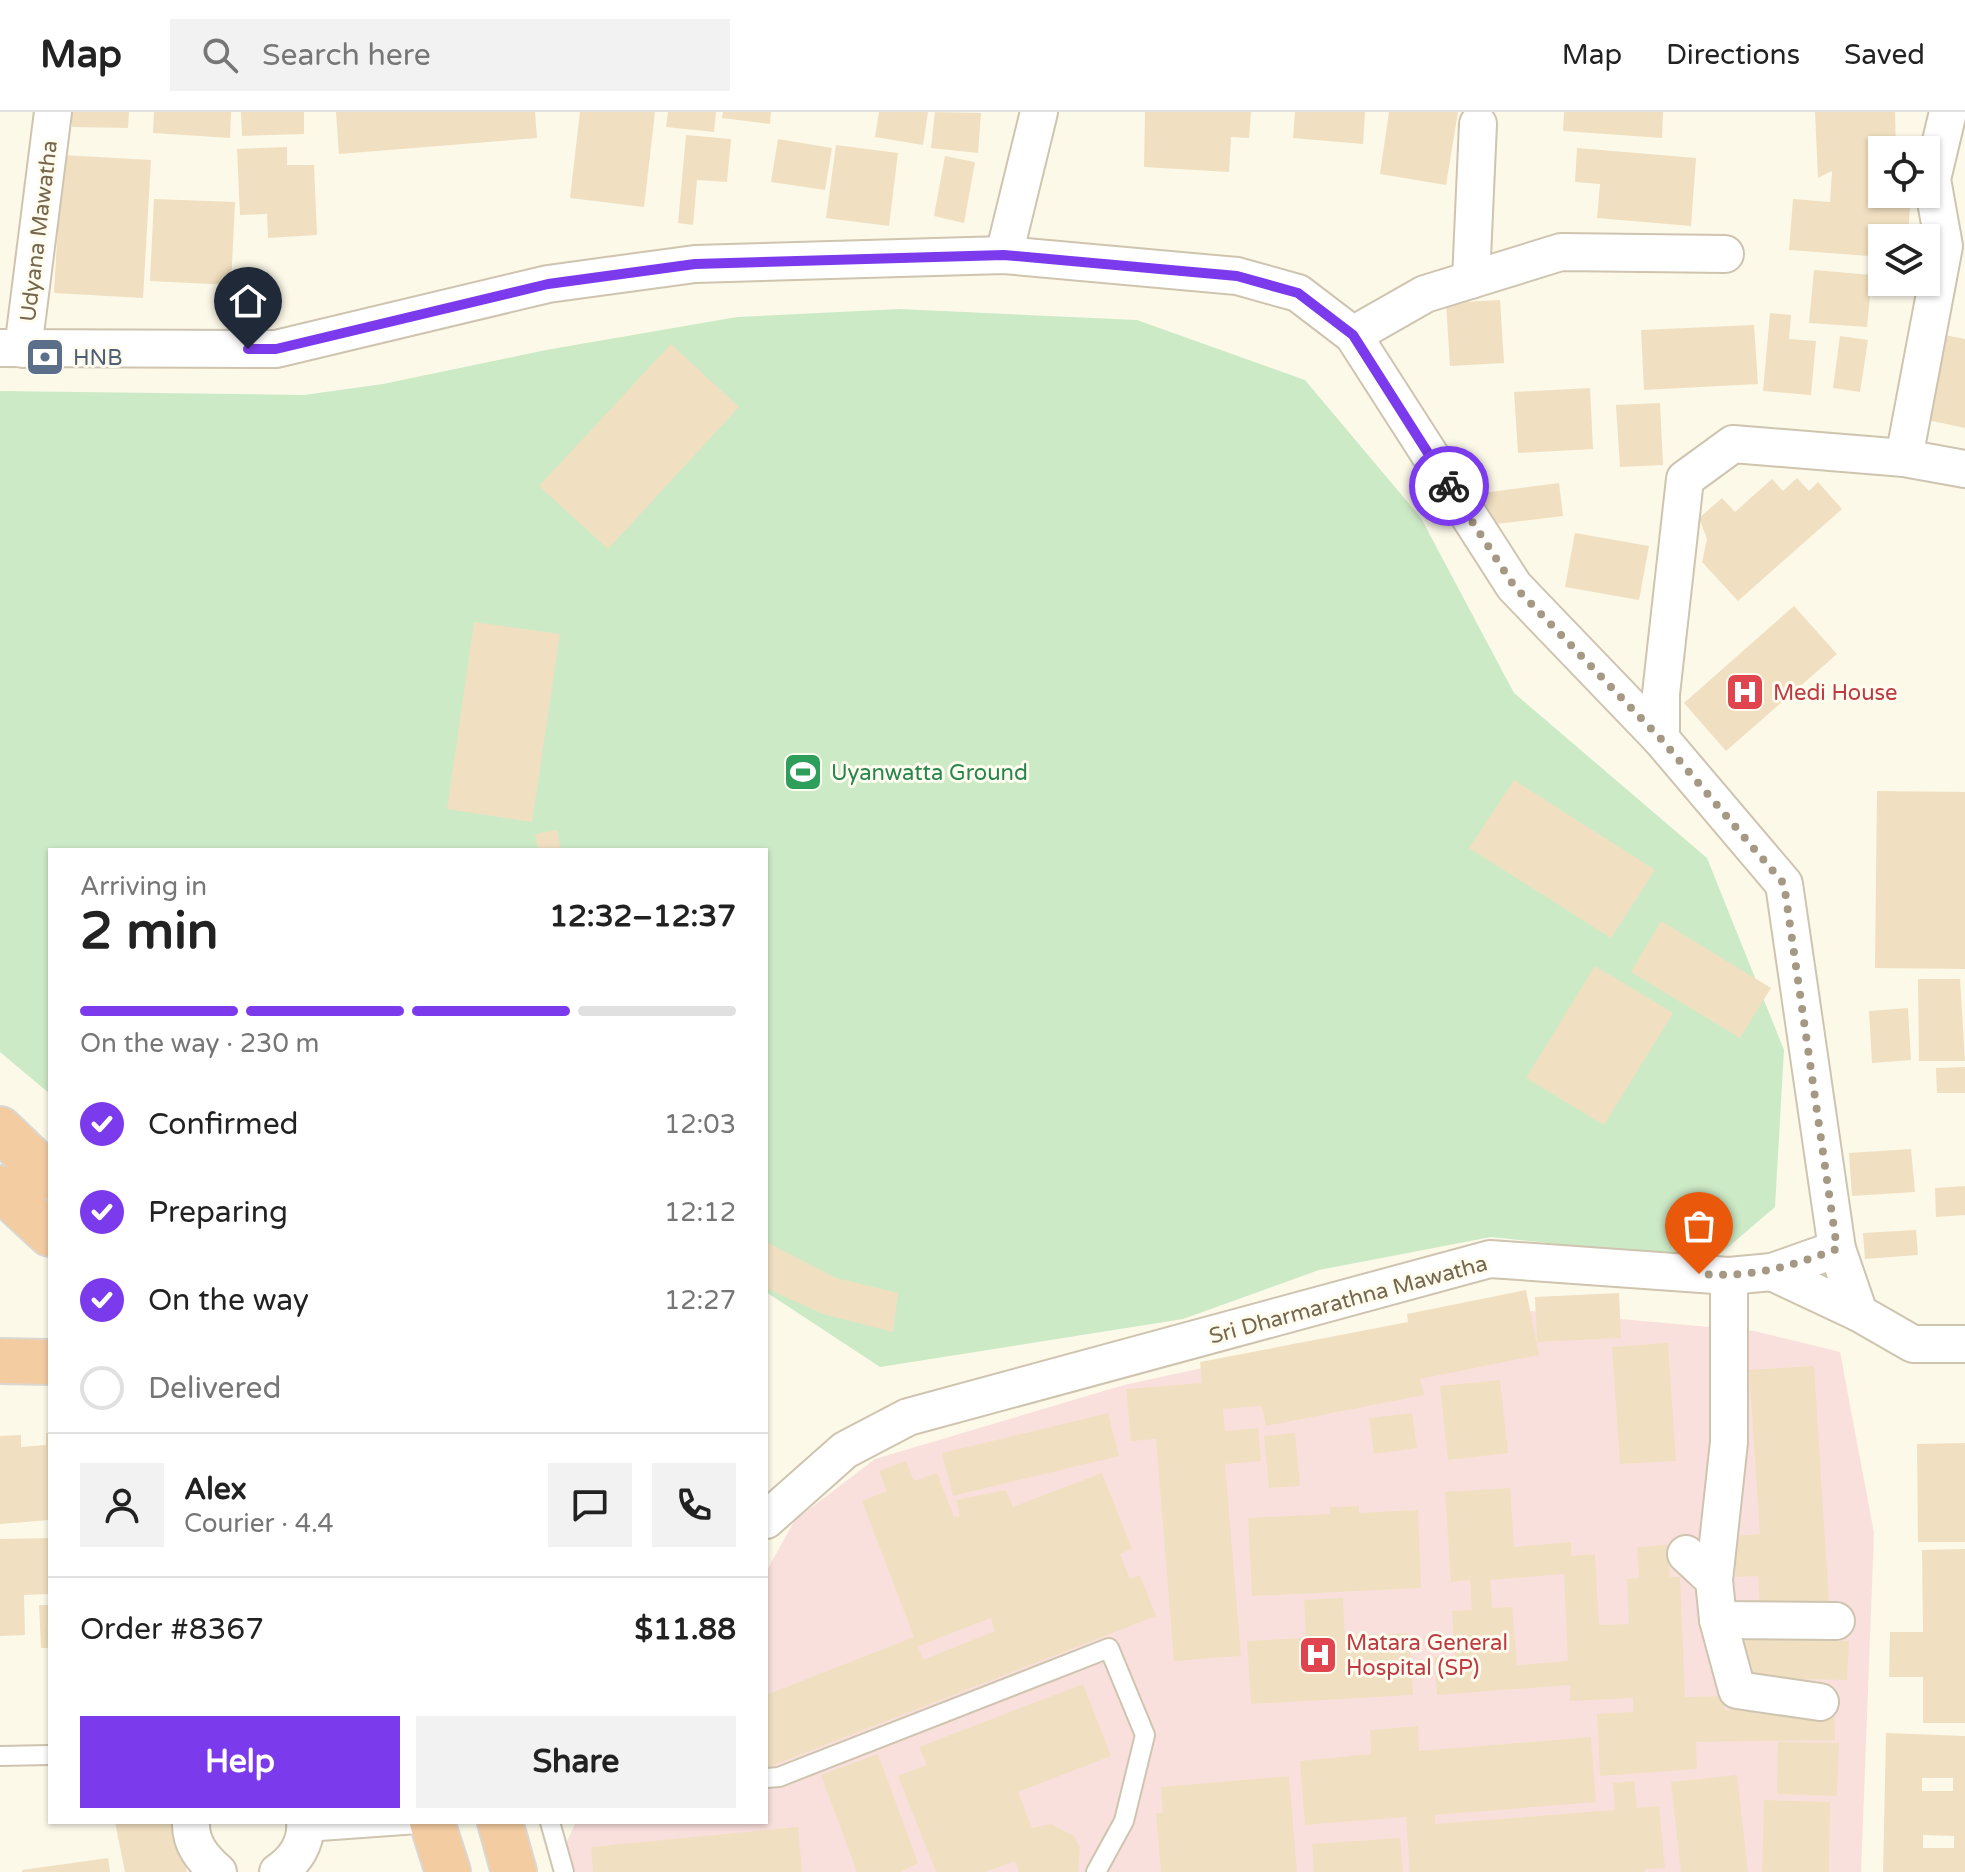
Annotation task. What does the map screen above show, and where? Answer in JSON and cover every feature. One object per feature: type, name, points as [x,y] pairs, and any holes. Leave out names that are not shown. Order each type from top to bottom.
[{"type":"highway","points":[[0,1129],[48,1175]]},
{"type":"highway","points":[[0,1188],[48,1233]]},
{"type":"highway","points":[[0,1361],[48,1362]]},
{"type":"highway","points":[[435,1824],[448,1872]]},
{"type":"highway","points":[[501,1824],[514,1872]]},
{"type":"street","name":"Udyana Mawatha","points":[[11,349],[53,112]]},
{"type":"street","points":[[1004,255],[1039,112]]},
{"type":"street","points":[[1904,458],[1944,246],[1932,179],[1948,112]]},
{"type":"street","points":[[1471,280],[1478,124]]},
{"type":"street","points":[[1353,335],[1425,294],[1561,252],[1725,254]]},
{"type":"street","points":[[11,349],[276,349],[548,284],[695,264],[1004,255],[1237,276],[1298,293],[1353,335],[1514,586],[1661,739],[1784,884],[1837,1249],[1859,1313]]},
{"type":"street","points":[[1661,739],[1661,694],[1685,479],[1733,444],[1904,458],[1965,469]]},
{"type":"street","name":"Sri Dharmarathna Mawatha","points":[[768,1518],[845,1450],[908,1417],[1490,1259],[1729,1276],[1772,1272],[1837,1249]]},
{"type":"street","points":[[1772,1272],[1859,1313],[1913,1344],[1965,1344]]},
{"type":"street","points":[[1729,1276],[1729,1442],[1714,1580],[1718,1620],[1737,1690],[1820,1702]]},
{"type":"street","points":[[1686,1554],[1714,1580]]},
{"type":"street","points":[[1718,1620],[1836,1621]]},
{"type":"street","points":[[191,1824],[193,1839],[202,1858],[218,1872]]},
{"type":"street","points":[[278,1872],[297,1856],[306,1827]]},
{"type":"lane","points":[[0,1204],[48,1234]]},
{"type":"lane","points":[[768,1778],[779,1777],[1109,1648],[1145,1735],[1124,1821],[1096,1872]]},
{"type":"lane","points":[[0,1756],[48,1755]]},
{"type":"lane","points":[[306,1827],[383,1824]]},
{"type":"lane","points":[[551,1824],[564,1872]]},
{"type":"shaded area","name":"Matara General Hospital (SP)","points":[[1485,1307],[1755,1331],[1840,1352],[1874,1533],[1861,1872],[560,1872],[557,1863],[575,1824],[768,1824],[768,1568],[795,1520],[875,1459],[1124,1385]]},
{"type":"green space","name":"Uyanwatta Ground","points":[[900,309],[1137,320],[1305,380],[1421,518],[1514,693],[1707,858],[1784,1050],[1775,1207],[1713,1260],[1491,1237],[1319,1270],[1183,1319],[880,1367],[768,1293],[768,848],[48,848],[48,1092],[0,1052],[0,391],[304,395],[383,384],[546,350],[737,317]]},
{"type":"building","points":[[72,112],[129,112],[128,128],[72,127]]},
{"type":"building","points":[[154,112],[231,112],[230,138],[153,133]]},
{"type":"building","points":[[241,112],[304,112],[304,134],[242,136]]},
{"type":"building","points":[[336,112],[535,112],[537,138],[339,154]]},
{"type":"building","points":[[580,112],[655,112],[644,207],[570,198]]},
{"type":"building","points":[[668,112],[716,112],[714,132],[666,127]]},
{"type":"building","points":[[723,112],[771,112],[770,124],[722,118]]},
{"type":"building","points":[[879,112],[928,112],[923,145],[875,137]]},
{"type":"building","points":[[935,112],[981,113],[978,153],[931,148]]},
{"type":"building","points":[[1145,112],[1251,112],[1249,138],[1231,137],[1229,172],[1144,167]]},
{"type":"building","points":[[1295,112],[1365,112],[1363,144],[1293,138]]},
{"type":"building","points":[[1389,112],[1458,112],[1446,185],[1380,174]]},
{"type":"building","points":[[1564,112],[1663,112],[1662,138],[1563,131]]},
{"type":"building","points":[[1815,112],[1895,112],[1896,136],[1868,136],[1868,208],[1910,208],[1909,224],[1868,224],[1868,256],[1789,250],[1793,199],[1830,202],[1832,171],[1818,178]]},
{"type":"building","points":[[686,135],[731,139],[727,182],[697,180],[693,225],[678,223]]},
{"type":"building","points":[[778,139],[832,148],[825,190],[771,182]]},
{"type":"building","points":[[836,145],[898,153],[889,226],[826,218]]},
{"type":"building","points":[[287,147],[287,165],[314,165],[317,235],[268,238],[267,214],[240,215],[237,149]]},
{"type":"building","points":[[1577,148],[1696,158],[1691,226],[1597,218],[1600,184],[1575,182]]},
{"type":"building","points":[[62,155],[151,160],[143,298],[54,293]]},
{"type":"building","points":[[945,156],[975,162],[964,223],[934,216]]},
{"type":"building","points":[[154,199],[235,202],[231,285],[150,281]]},
{"type":"building","points":[[1814,270],[1868,275],[1867,327],[1809,323]]},
{"type":"building","points":[[1500,300],[1504,363],[1450,366],[1446,303]]},
{"type":"building","points":[[1770,313],[1791,315],[1789,339],[1816,341],[1811,395],[1763,391]]},
{"type":"building","points":[[1754,325],[1758,384],[1644,390],[1641,330]]},
{"type":"building","points":[[1945,335],[1965,339],[1965,428],[1927,420]]},
{"type":"building","points":[[1840,336],[1868,340],[1860,392],[1833,388]]},
{"type":"building","points":[[671,344],[739,407],[608,549],[539,486]]},
{"type":"building","points":[[1590,388],[1593,449],[1518,453],[1514,392]]},
{"type":"building","points":[[1660,403],[1663,465],[1620,467],[1616,405]]},
{"type":"building","points":[[1797,478],[1809,491],[1818,482],[1842,509],[1738,601],[1702,562],[1707,539],[1699,518],[1722,498],[1735,512],[1772,479],[1783,491]]},
{"type":"building","points":[[1559,483],[1563,516],[1479,526],[1475,494]]},
{"type":"building","points":[[1575,533],[1649,546],[1639,600],[1565,587]]},
{"type":"building","points":[[1794,606],[1837,654],[1726,751],[1684,703]]},
{"type":"building","points":[[474,622],[560,634],[532,822],[447,809]]},
{"type":"building","points":[[1514,780],[1655,870],[1611,938],[1469,848]]},
{"type":"building","points":[[1877,791],[1965,792],[1965,969],[1875,968]]},
{"type":"building","points":[[557,830],[561,848],[538,848],[535,834]]},
{"type":"building","points":[[1661,921],[1771,988],[1740,1038],[1631,972]]},
{"type":"building","points":[[1595,966],[1673,1013],[1604,1125],[1526,1078]]},
{"type":"building","points":[[1918,979],[1960,979],[1965,1061],[1919,1061]]},
{"type":"building","points":[[1908,1008],[1911,1060],[1872,1063],[1869,1011]]},
{"type":"building","points":[[1965,1067],[1965,1093],[1937,1093],[1936,1068]]},
{"type":"building","points":[[1911,1149],[1915,1192],[1852,1196],[1849,1153]]},
{"type":"building","points":[[1965,1186],[1965,1215],[1936,1217],[1935,1188]]},
{"type":"building","points":[[1916,1230],[1918,1255],[1865,1259],[1863,1233]]},
{"type":"building","points":[[768,1243],[836,1278],[898,1293],[893,1332],[823,1314],[768,1289]]},
{"type":"building","points":[[1526,1290],[1539,1355],[1420,1379],[1424,1395],[1266,1426],[1262,1406],[1223,1409],[1225,1431],[1258,1428],[1261,1461],[1225,1464],[1241,1656],[1174,1661],[1156,1439],[1131,1441],[1126,1389],[1202,1383],[1200,1362],[1408,1322],[1407,1314]]},
{"type":"building","points":[[1619,1293],[1621,1338],[1537,1342],[1535,1297]]},
{"type":"building","points":[[1668,1343],[1676,1461],[1620,1464],[1612,1347]]},
{"type":"building","points":[[1814,1366],[1829,1603],[1760,1607],[1758,1576],[1736,1577],[1734,1536],[1760,1534],[1749,1370]]},
{"type":"building","points":[[1500,1380],[1508,1453],[1448,1460],[1440,1386]]},
{"type":"building","points":[[1108,1413],[1119,1456],[953,1496],[942,1453]]},
{"type":"building","points":[[1412,1413],[1417,1448],[1374,1454],[1369,1418]]},
{"type":"building","points":[[48,1433],[48,1520],[0,1524],[0,1436],[21,1435],[21,1447],[46,1445]]},
{"type":"building","points":[[1295,1433],[1300,1486],[1269,1488],[1264,1436]]},
{"type":"building","points":[[1965,1443],[1965,1542],[1918,1542],[1917,1444]]},
{"type":"building","points":[[906,1461],[914,1481],[937,1473],[954,1517],[960,1516],[956,1500],[1006,1490],[1013,1507],[1102,1473],[1132,1549],[1120,1554],[1130,1579],[1140,1575],[1156,1616],[768,1767],[768,1694],[914,1637],[862,1501],[887,1491],[879,1471]],"holes":[[[991,1618],[995,1631],[923,1660],[918,1646]]]},
{"type":"building","points":[[1510,1488],[1514,1547],[1571,1542],[1571,1556],[1595,1554],[1599,1625],[1629,1624],[1627,1579],[1639,1578],[1637,1547],[1668,1545],[1670,1577],[1680,1577],[1685,1697],[1723,1696],[1725,1710],[1834,1709],[1835,1740],[1696,1742],[1697,1769],[1600,1776],[1597,1714],[1633,1712],[1633,1698],[1570,1701],[1570,1685],[1437,1695],[1434,1657],[1455,1656],[1452,1611],[1472,1610],[1470,1580],[1451,1582],[1445,1492]],"holes":[[[1564,1574],[1568,1661],[1517,1665],[1512,1607],[1492,1608],[1490,1580]]]},
{"type":"building","points":[[1359,1506],[1359,1513],[1418,1510],[1421,1588],[1252,1596],[1248,1518],[1330,1514],[1330,1507]]},
{"type":"building","points":[[48,1538],[48,1594],[24,1595],[25,1635],[0,1636],[0,1539]]},
{"type":"building","points":[[1965,1549],[1965,1723],[1923,1723],[1923,1677],[1889,1677],[1890,1632],[1923,1632],[1922,1550]]},
{"type":"building","points":[[1343,1598],[1345,1636],[1409,1633],[1413,1695],[1251,1704],[1247,1641],[1306,1638],[1304,1600]]},
{"type":"building","points":[[39,1605],[48,1605],[48,1648],[41,1648]]},
{"type":"building","points":[[1740,1638],[1849,1641],[1847,1680],[1739,1678]]},
{"type":"building","points":[[1083,1684],[1111,1756],[1018,1792],[1032,1828],[1051,1824],[1074,1836],[1080,1847],[1078,1872],[1019,1872],[1015,1861],[985,1872],[936,1872],[898,1776],[927,1765],[919,1747]]},
{"type":"building","points":[[1418,1726],[1419,1751],[1591,1737],[1596,1802],[1435,1815],[1435,1824],[1615,1810],[1613,1783],[1634,1781],[1637,1808],[1659,1806],[1665,1868],[1645,1869],[1645,1872],[1410,1872],[1406,1817],[1305,1825],[1300,1761],[1371,1754],[1370,1730]]},
{"type":"building","points":[[1886,1733],[1965,1736],[1965,1872],[1883,1872]],"holes":[[[1922,1778],[1953,1778],[1953,1791],[1922,1791]],[[1923,1835],[1954,1836],[1954,1848],[1923,1848]]]},
{"type":"building","points":[[1778,1742],[1839,1743],[1837,1796],[1777,1794]]},
{"type":"building","points":[[878,1754],[918,1863],[901,1872],[857,1872],[821,1775]]},
{"type":"building","points":[[1737,1775],[1748,1872],[1681,1872],[1671,1782]]},
{"type":"building","points":[[1289,1776],[1297,1872],[1161,1872],[1156,1813],[1163,1813],[1161,1787]]},
{"type":"building","points":[[1764,1800],[1830,1802],[1829,1872],[1762,1872]]},
{"type":"building","points":[[115,1824],[177,1824],[187,1872],[125,1872]]},
{"type":"building","points":[[798,1827],[802,1872],[593,1872],[591,1847]]},
{"type":"building","points":[[1400,1838],[1403,1872],[1314,1872],[1312,1844]]},
{"type":"building","points":[[108,1858],[110,1872],[22,1872],[22,1870]]},
{"type":"way so far","points":[[1449,486],[1514,586],[1661,739],[1784,884],[1824,1142],[1837,1249],[1772,1272],[1729,1276],[1699,1274]]},
{"type":"place","name":"HNB","points":[[45,357]]},
{"type":"place","name":"Medi House","points":[[1745,692]]},
{"type":"place","name":"Uyanwatta Ground","points":[[803,772]]},
{"type":"place","name":"Matara General Hospital (SP)","points":[[1318,1655]]},
{"type":"route","points":[[248,349],[276,349],[548,284],[695,264],[1004,255],[1237,276],[1298,293],[1353,335],[1449,486]]}]
